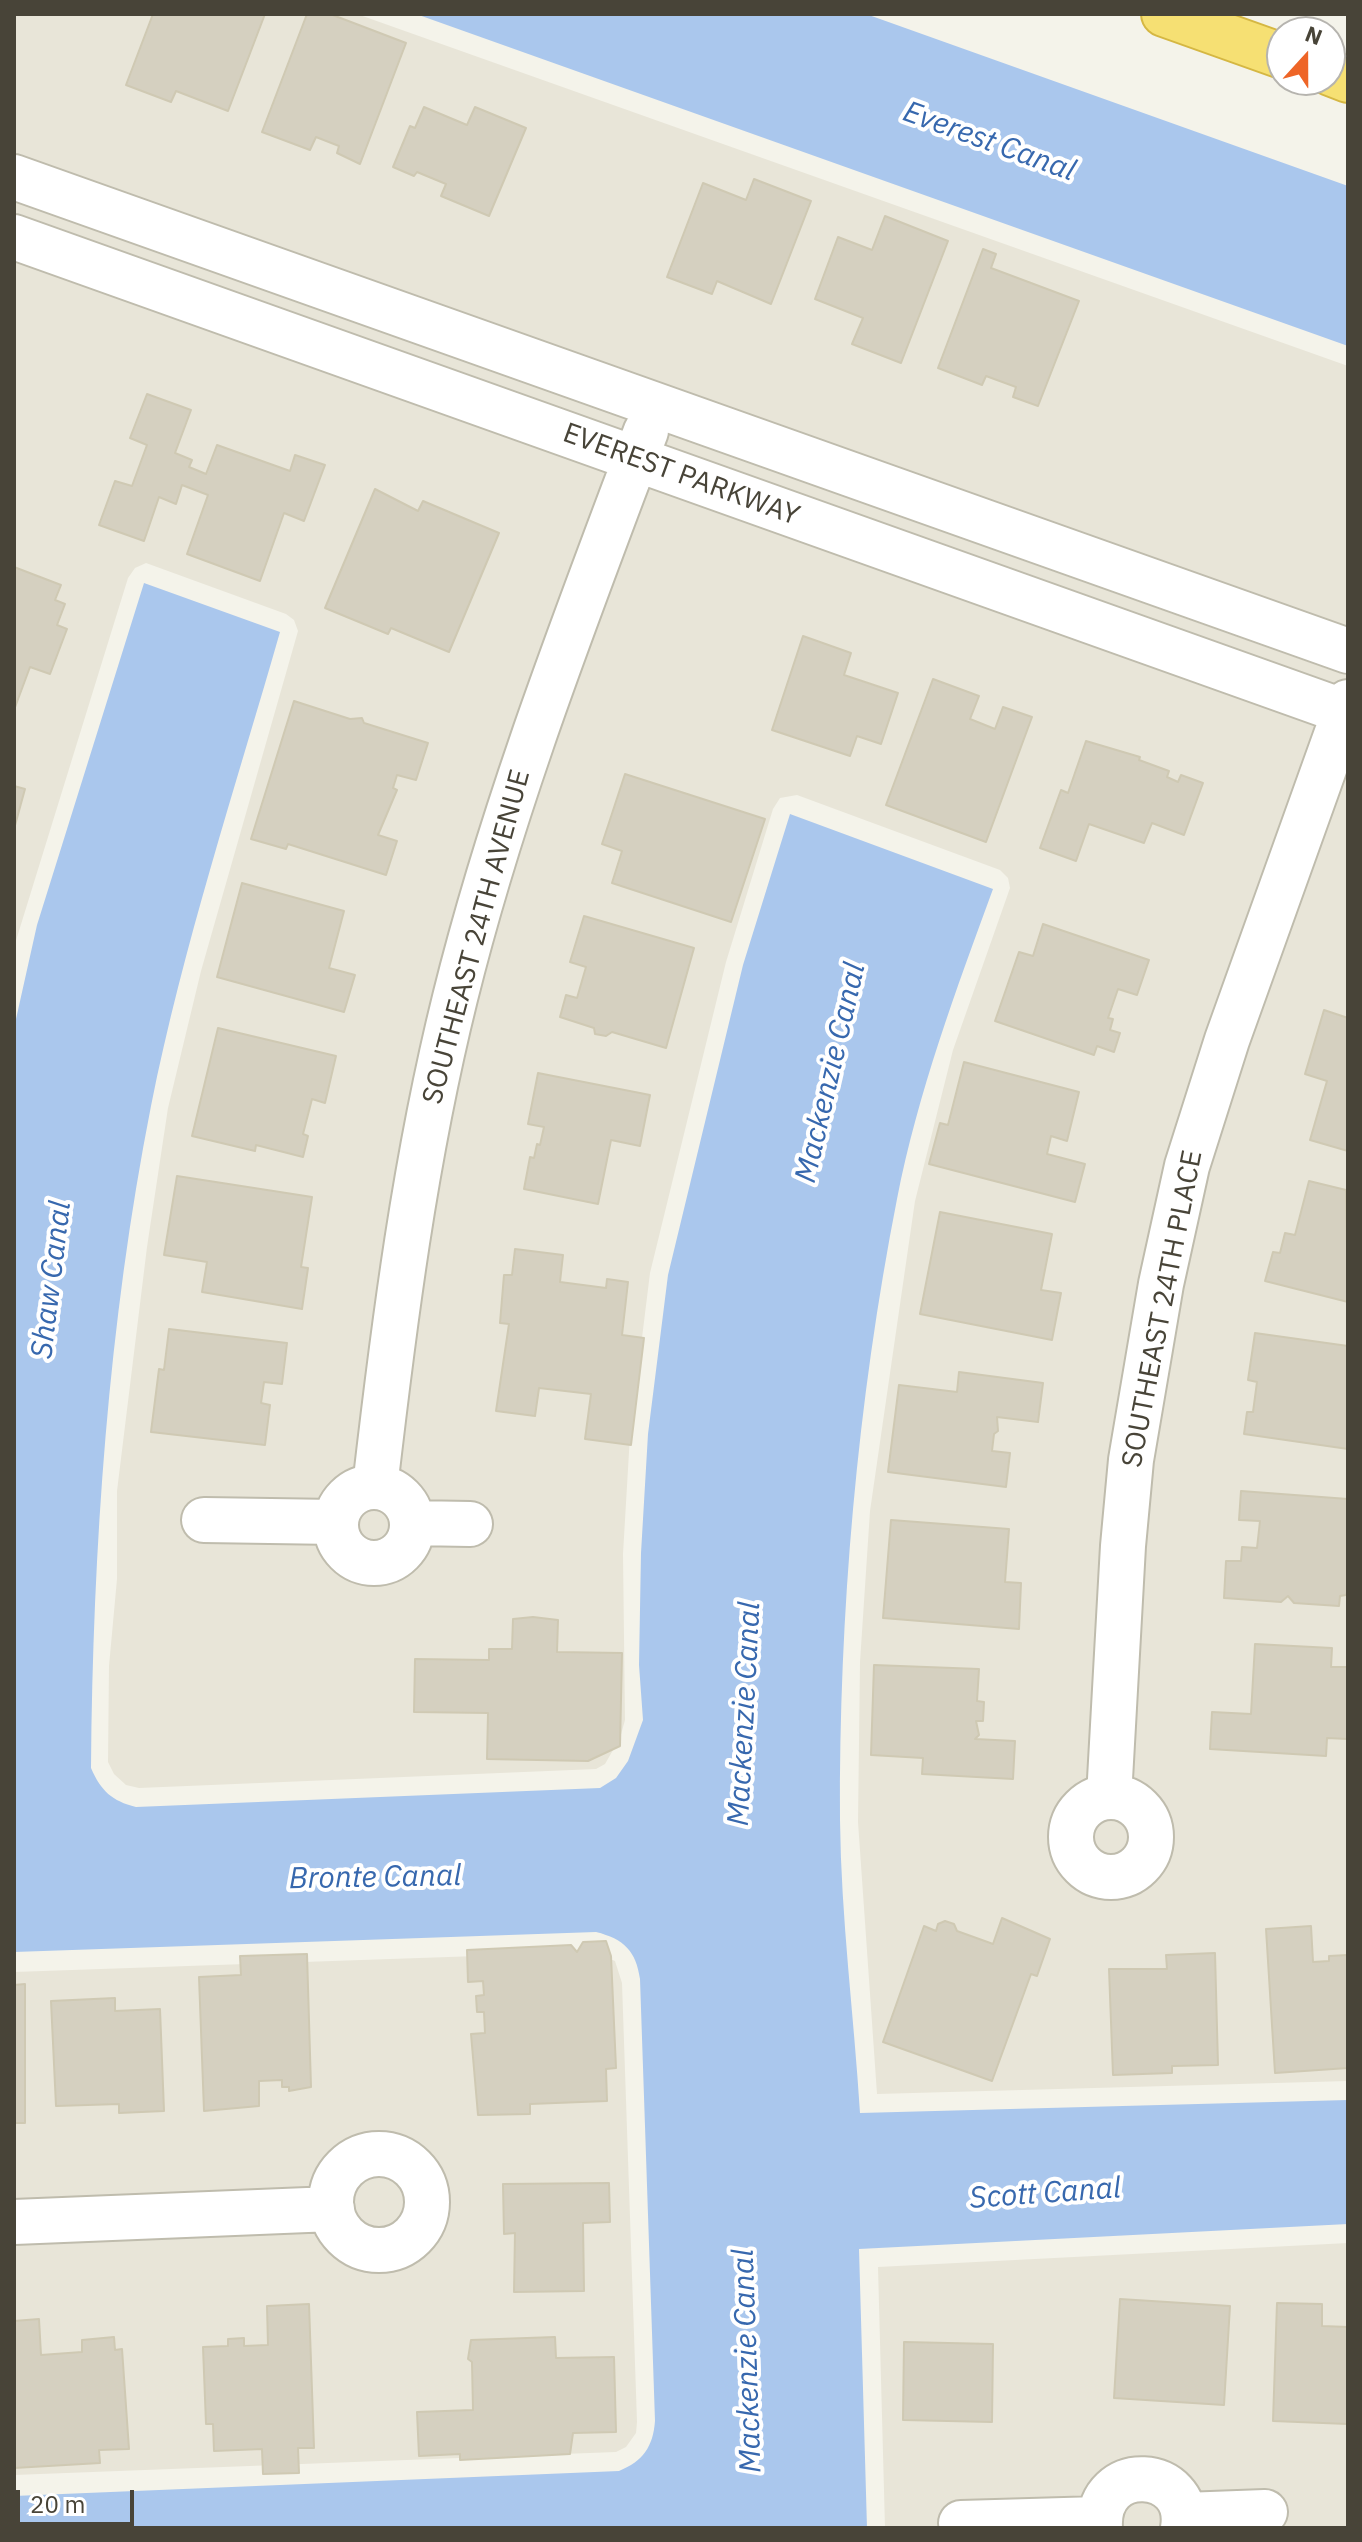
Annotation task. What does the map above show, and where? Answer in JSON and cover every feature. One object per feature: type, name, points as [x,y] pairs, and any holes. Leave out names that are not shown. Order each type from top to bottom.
[{"type":"highway","points":[[1164,14],[1266,50]]},
{"type":"street","name":"EVEREST PARKWAY","points":[[14,177],[1348,651]]},
{"type":"street","name":"EVEREST PARKWAY","points":[[14,237],[1347,709]]},
{"type":"street","name":"SOUTHEAST 24TH AVENUE","points":[[375,1487],[419,1159],[455,997],[520,775],[655,406]]},
{"type":"street","name":"SOUTHEAST 24TH PLACE","points":[[1109,1797],[1131,1460],[1161,1284],[1187,1166],[1227,1040],[1347,709]]},
{"type":"street","points":[[375,1487],[404,1502],[412,1523],[407,1545],[400,1554],[379,1563],[368,1563],[348,1553],[340,1544],[336,1522],[344,1502],[363,1489],[375,1487]]},
{"type":"street","points":[[204,1520],[336,1522]]},
{"type":"street","points":[[412,1523],[470,1524]]},
{"type":"street","points":[[14,2222],[332,2209]]},
{"type":"street","points":[[961,2523],[1099,2523],[1103,2502],[1111,2491],[1137,2478],[1164,2485],[1175,2494],[1184,2522],[1265,2512]]},
{"type":"shaded area","points":[[14,14],[357,14],[1348,366],[1348,627],[14,153]]},
{"type":"shaded area","points":[[14,201],[1348,676],[1348,689],[14,213]]},
{"type":"shaded area","points":[[14,261],[1348,737],[1348,2081],[877,2094],[858,1822],[860,1662],[870,1511],[915,1201],[953,1050],[1010,888],[1008,878],[1000,870],[797,795],[780,798],[773,809],[726,962],[650,1273],[630,1435],[623,1554],[625,1720],[620,1738],[605,1764],[596,1769],[139,1788],[126,1785],[114,1774],[108,1762],[109,1666],[117,1579],[117,1491],[147,1247],[168,1108],[201,971],[298,631],[294,620],[286,614],[146,563],[135,568],[128,578],[14,947]]},
{"type":"shaded area","points":[[593,1952],[615,1961],[622,1983],[637,2422],[636,2433],[626,2447],[616,2452],[14,2475],[14,1972]]},
{"type":"shaded area","points":[[1348,2243],[1348,2528],[885,2528],[878,2267]]},
{"type":"water","name":"Everest Canal","points":[[416,14],[866,14],[1348,186],[1348,346]]},
{"type":"water","points":[[144,583],[280,632],[178,987],[151,1106],[124,1270],[100,1519],[91,1768],[108,1794],[128,1805],[600,1788],[616,1778],[628,1761],[643,1720],[639,1665],[641,1553],[648,1434],[668,1275],[743,965],[790,814],[993,889],[939,1042],[906,1159],[883,1276],[861,1431],[847,1586],[840,1820],[845,1930],[860,2113],[1348,2100],[1348,2224],[859,2249],[867,2528],[14,2528],[14,2496],[619,2471],[645,2452],[655,2421],[640,1979],[632,1954],[621,1943],[596,1932],[14,1952],[14,1028],[37,925]]},
{"type":"building","points":[[153,14],[265,14],[228,111],[176,91],[171,102],[126,85]]},
{"type":"building","points":[[307,14],[330,14],[406,43],[360,164],[337,153],[339,146],[316,137],[310,150],[262,132]]},
{"type":"building","points":[[424,107],[467,125],[475,107],[526,128],[489,216],[441,196],[446,184],[417,172],[414,176],[393,167],[410,126],[415,128]]},
{"type":"building","points":[[754,179],[811,201],[771,304],[717,281],[712,294],[667,277],[703,183],[746,200]]},
{"type":"building","points":[[885,216],[948,241],[901,363],[852,344],[863,318],[815,299],[838,237],[872,250]]},
{"type":"building","points":[[983,249],[996,254],[991,268],[1079,301],[1038,406],[1013,397],[1016,387],[986,376],[982,385],[938,368]]},
{"type":"building","points":[[147,394],[191,410],[175,453],[192,460],[189,467],[206,474],[217,445],[290,471],[295,455],[325,465],[304,521],[284,513],[260,581],[187,554],[208,495],[182,485],[176,504],[159,497],[144,541],[99,525],[115,481],[132,486],[147,445],[130,438]]},
{"type":"building","points":[[375,489],[418,511],[423,501],[499,533],[449,652],[391,628],[388,634],[325,608]]},
{"type":"building","points":[[14,567],[61,585],[55,600],[65,604],[57,625],[67,629],[50,674],[30,667],[14,710]]},
{"type":"building","points":[[803,636],[851,653],[844,675],[898,693],[881,744],[857,736],[850,756],[772,730]]},
{"type":"building","points":[[933,679],[979,696],[970,719],[995,729],[1003,707],[1032,717],[986,842],[886,805]]},
{"type":"building","points":[[294,701],[350,719],[362,718],[364,723],[428,743],[416,780],[397,775],[393,788],[397,790],[378,835],[397,841],[386,875],[288,844],[286,849],[251,839]]},
{"type":"building","points":[[1086,741],[1140,757],[1139,760],[1169,771],[1167,777],[1178,782],[1181,775],[1203,783],[1184,835],[1152,823],[1144,843],[1089,824],[1076,861],[1040,848],[1061,790],[1068,793]]},
{"type":"building","points":[[625,774],[765,819],[731,922],[612,883],[622,851],[602,844]]},
{"type":"building","points":[[14,786],[25,789],[14,829]]},
{"type":"building","points":[[242,883],[344,911],[329,968],[355,975],[344,1012],[217,977]]},
{"type":"building","points":[[584,916],[694,948],[666,1048],[612,1032],[606,1036],[595,1034],[594,1028],[560,1017],[566,995],[577,998],[586,967],[570,962]]},
{"type":"building","points":[[1043,924],[1149,960],[1137,995],[1118,989],[1108,1018],[1113,1019],[1110,1030],[1120,1033],[1114,1052],[1097,1046],[1094,1055],[995,1021],[1019,952],[1033,956]]},
{"type":"building","points":[[1324,1010],[1348,1018],[1348,1151],[1310,1140],[1327,1081],[1305,1074]]},
{"type":"building","points":[[218,1028],[336,1056],[325,1103],[312,1099],[303,1134],[308,1136],[303,1157],[256,1145],[255,1151],[192,1136]]},
{"type":"building","points":[[964,1062],[1079,1092],[1067,1141],[1051,1136],[1047,1154],[1085,1164],[1075,1202],[929,1164],[940,1123],[948,1125]]},
{"type":"building","points":[[538,1073],[650,1095],[640,1146],[611,1140],[598,1204],[524,1189],[530,1157],[534,1158],[544,1127],[528,1124]]},
{"type":"building","points":[[177,1176],[312,1197],[301,1267],[308,1268],[302,1309],[202,1292],[207,1262],[164,1255]]},
{"type":"building","points":[[1309,1181],[1346,1190],[1348,1302],[1265,1281],[1273,1252],[1280,1253],[1285,1233],[1295,1235]]},
{"type":"building","points":[[940,1212],[1052,1234],[1041,1290],[1061,1293],[1052,1340],[920,1314]]},
{"type":"building","points":[[515,1249],[563,1255],[560,1282],[606,1288],[607,1279],[628,1282],[622,1335],[644,1338],[631,1445],[585,1439],[591,1394],[539,1388],[535,1416],[496,1411],[509,1324],[500,1323],[504,1275],[512,1275]]},
{"type":"building","points":[[169,1329],[287,1343],[282,1384],[264,1382],[261,1403],[270,1405],[265,1445],[151,1432],[159,1369],[164,1370]]},
{"type":"building","points":[[1255,1333],[1348,1346],[1348,1449],[1244,1434],[1247,1412],[1253,1412],[1257,1382],[1248,1380]]},
{"type":"building","points":[[959,1372],[1043,1383],[1038,1422],[997,1417],[998,1431],[994,1434],[992,1451],[1010,1453],[1006,1487],[888,1472],[899,1385],[957,1392]]},
{"type":"building","points":[[1241,1491],[1348,1499],[1348,1590],[1346,1595],[1340,1596],[1339,1606],[1294,1603],[1288,1596],[1281,1602],[1224,1598],[1226,1561],[1241,1561],[1242,1547],[1257,1548],[1260,1521],[1239,1520]]},
{"type":"building","points":[[891,1520],[1009,1529],[1005,1582],[1021,1583],[1019,1629],[883,1618]]},
{"type":"building","points":[[533,1617],[558,1620],[557,1652],[622,1653],[620,1746],[588,1761],[487,1759],[488,1713],[414,1712],[415,1659],[489,1660],[489,1649],[512,1649],[513,1619]]},
{"type":"building","points":[[1255,1644],[1332,1648],[1331,1667],[1348,1667],[1348,1739],[1327,1738],[1326,1756],[1210,1749],[1212,1712],[1251,1714]]},
{"type":"building","points":[[874,1665],[979,1669],[977,1701],[984,1702],[983,1721],[976,1721],[979,1735],[975,1739],[1015,1741],[1013,1779],[922,1774],[923,1758],[871,1755]]},
{"type":"building","points":[[1002,1918],[1050,1939],[1037,1976],[1031,1974],[992,2081],[883,2042],[924,1926],[936,1931],[938,1924],[945,1921],[954,1924],[957,1931],[993,1944]]},
{"type":"building","points":[[1311,1926],[1313,1962],[1329,1961],[1329,1956],[1348,1955],[1348,2068],[1275,2073],[1266,1929]]},
{"type":"building","points":[[606,1941],[611,1956],[616,2068],[606,2069],[607,2101],[530,2104],[530,2114],[478,2115],[471,2034],[485,2033],[484,2012],[477,2012],[476,1996],[484,1995],[483,1981],[468,1982],[467,1950],[571,1945],[577,1952],[583,1942]]},
{"type":"building","points":[[1215,1953],[1218,2065],[1172,2066],[1172,2073],[1113,2075],[1109,1969],[1167,1969],[1166,1955]]},
{"type":"building","points":[[307,1954],[311,2087],[289,2091],[289,2087],[282,2087],[282,2080],[259,2081],[259,2106],[204,2111],[199,1977],[241,1975],[240,1956]]},
{"type":"building","points":[[25,1984],[25,2123],[14,2123],[14,1985]]},
{"type":"building","points":[[115,1998],[115,2011],[160,2009],[164,2111],[119,2113],[119,2104],[56,2106],[51,2001]]},
{"type":"building","points":[[609,2183],[610,2222],[583,2223],[584,2291],[514,2292],[515,2233],[504,2234],[503,2184]]},
{"type":"building","points":[[1120,2299],[1230,2306],[1224,2405],[1114,2398]]},
{"type":"building","points":[[1277,2303],[1322,2304],[1322,2326],[1348,2327],[1348,2424],[1273,2421]]},
{"type":"building","points":[[309,2304],[314,2448],[298,2448],[299,2473],[263,2474],[262,2449],[214,2451],[213,2424],[206,2424],[203,2347],[228,2346],[228,2339],[244,2338],[244,2346],[268,2345],[267,2306]]},
{"type":"building","points":[[39,2319],[41,2355],[82,2352],[82,2340],[114,2337],[115,2350],[122,2349],[129,2449],[99,2450],[100,2463],[14,2468],[14,2321]]},
{"type":"building","points":[[555,2337],[556,2358],[614,2357],[616,2432],[573,2433],[570,2454],[460,2460],[460,2454],[419,2456],[417,2412],[473,2410],[472,2362],[468,2359],[471,2340]]},
{"type":"building","points":[[904,2342],[993,2344],[992,2422],[903,2420]]},
{"type":"water label","name":"Mackenzie Canal","points":[[831,1073]]},
{"type":"water label","name":"Shaw Canal","points":[[52,1280]]},
{"type":"water label","name":"Mackenzie Canal","points":[[745,1714]]},
{"type":"water label","name":"Bronte Canal","points":[[375,1878]]},
{"type":"water label","name":"Scott Canal","points":[[1045,2194]]},
{"type":"water label","name":"Mackenzie Canal","points":[[748,2361]]}]
